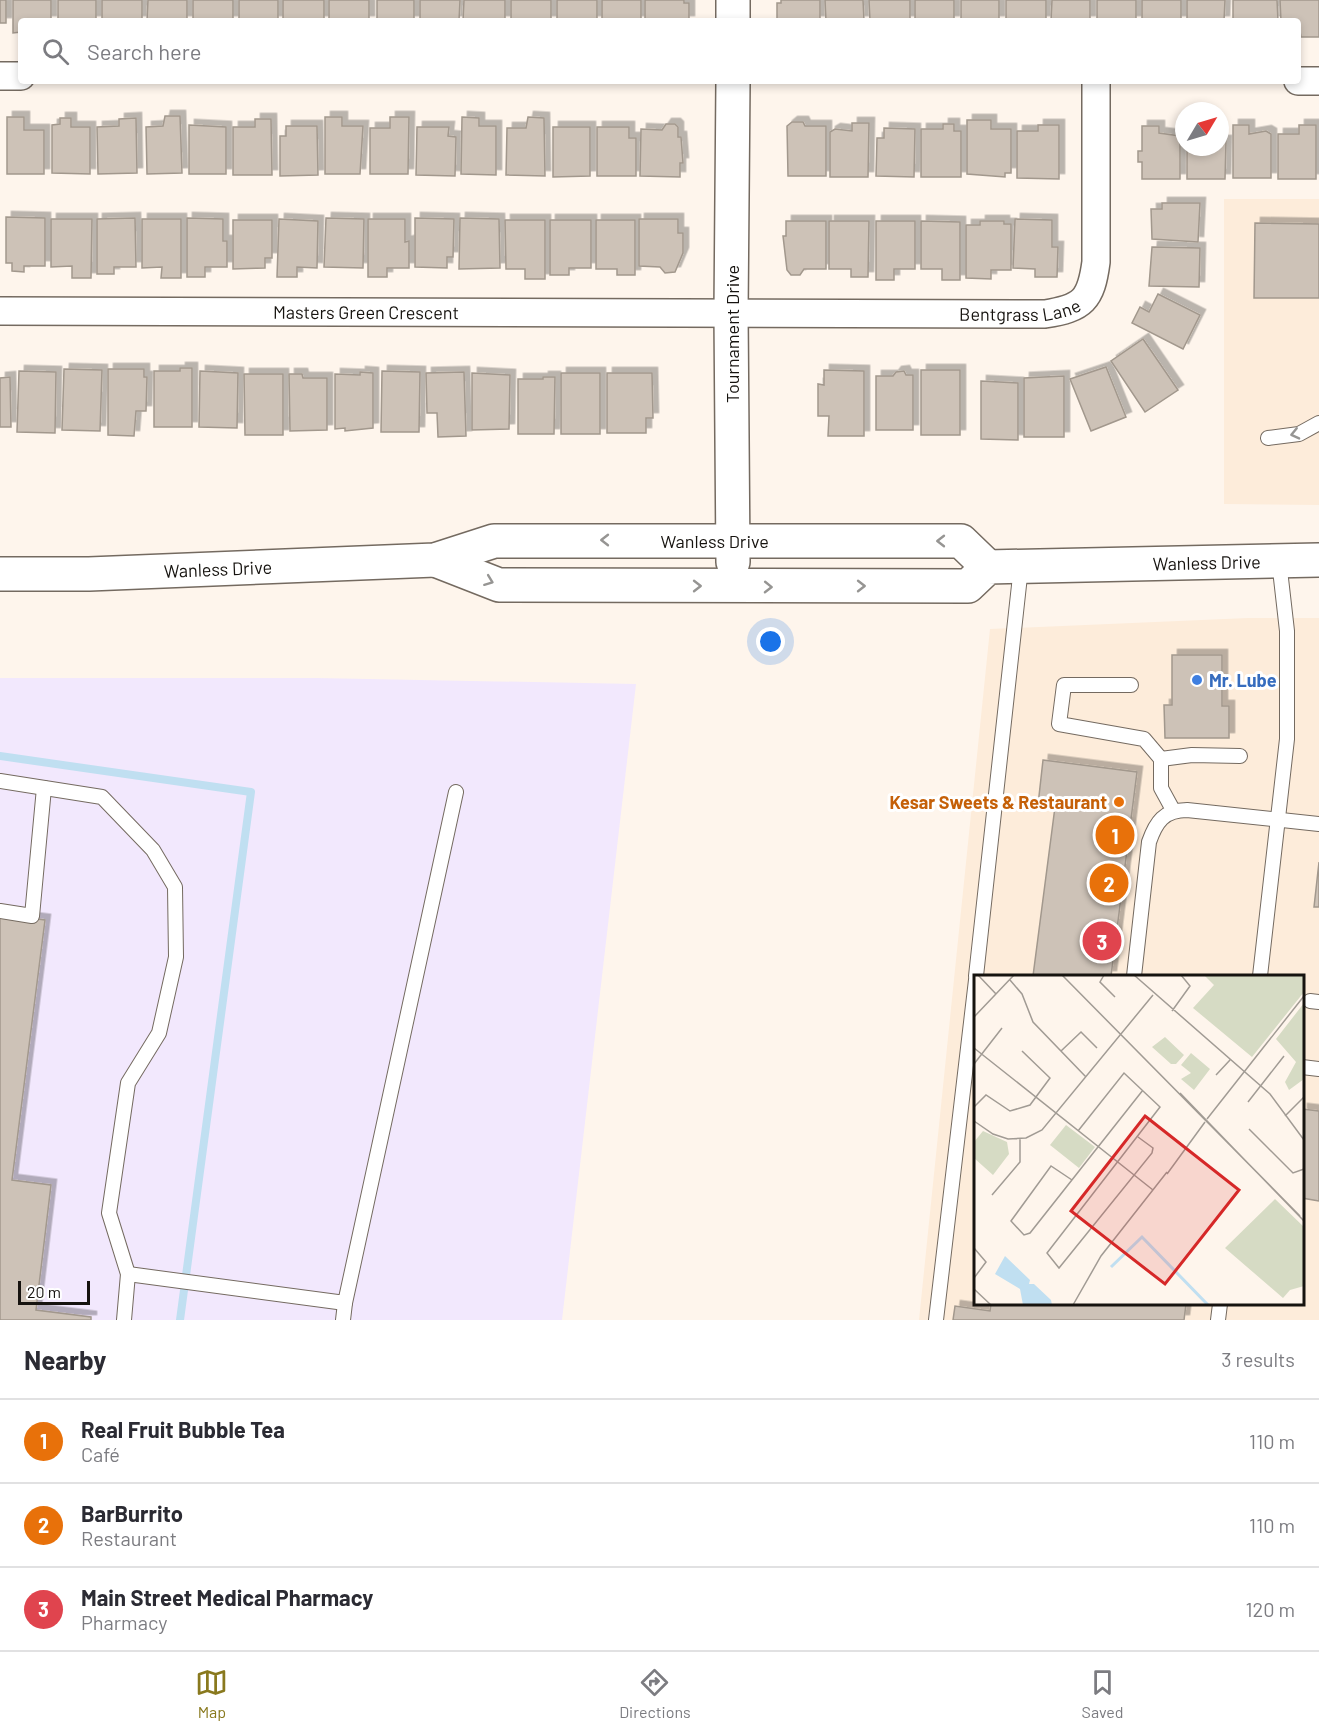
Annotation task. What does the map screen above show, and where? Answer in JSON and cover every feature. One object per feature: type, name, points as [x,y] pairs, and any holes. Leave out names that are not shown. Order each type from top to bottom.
[{"type":"main road","points":[[734,0],[734,18]]},
{"type":"main road","name":"Tournament Drive","points":[[733,586],[731,313],[734,84]]},
{"type":"main road","name":"Wanless Drive","points":[[0,574],[89,574],[435,560],[494,541],[961,541],[988,567]]},
{"type":"main road","name":"Wanless Drive","points":[[435,560],[499,585],[733,586],[968,586],[988,567],[1319,560]]},
{"type":"street","points":[[0,76],[18,76]]},
{"type":"street","points":[[1301,81],[1319,81]]},
{"type":"street","name":"Bentgrass Lane","points":[[731,313],[1045,314],[1064,311],[1081,302],[1093,287],[1096,262],[1096,84]]},
{"type":"street","name":"Masters Green Crescent","points":[[0,311],[731,313]]},
{"type":"lane","points":[[1268,438],[1299,434],[1319,423]]},
{"type":"lane","points":[[1260,975],[1279,820],[1288,699],[1287,631],[1278,560]]},
{"type":"lane","points":[[976,975],[1021,567]]},
{"type":"lane","points":[[1131,685],[1064,685],[1059,724],[1144,739],[1161,759],[1161,788],[1173,810]]},
{"type":"lane","points":[[1161,759],[1192,755],[1240,756]]},
{"type":"lane","points":[[0,782],[102,798],[153,850],[175,887],[176,957],[159,1034],[128,1083],[109,1213],[128,1274],[124,1320]]},
{"type":"lane","points":[[0,911],[32,916],[44,788]]},
{"type":"lane","points":[[343,1320],[456,792]]},
{"type":"lane","points":[[1134,975],[1149,842],[1157,821],[1173,810],[1319,824]]},
{"type":"lane","points":[[936,1320],[974,995]]},
{"type":"lane","points":[[1304,1067],[1319,1069]]},
{"type":"lane","points":[[128,1274],[345,1303]]},
{"type":"lane","points":[[1218,1320],[1220,1305]]},
{"type":"shaded area","points":[[1224,199],[1319,199],[1319,505],[1224,504]]},
{"type":"shaded area","points":[[1248,618],[1319,618],[1319,1320],[919,1320],[990,629]]},
{"type":"shaded area","points":[[0,678],[317,678],[636,684],[562,1320],[0,1320]]},
{"type":"building","points":[[0,0],[6,0],[6,23],[0,23]]},
{"type":"building","points":[[13,0],[51,0],[51,18],[18,18],[18,32],[13,33]]},
{"type":"building","points":[[58,0],[96,0],[96,18],[58,18]]},
{"type":"building","points":[[102,0],[142,0],[142,18],[102,18]]},
{"type":"building","points":[[148,0],[187,0],[187,18],[147,18]]},
{"type":"building","points":[[193,0],[233,0],[233,18],[193,18]]},
{"type":"building","points":[[239,0],[278,0],[278,18],[239,18]]},
{"type":"building","points":[[283,0],[324,0],[324,18],[283,18]]},
{"type":"building","points":[[329,0],[369,0],[369,18],[329,18]]},
{"type":"building","points":[[377,0],[414,0],[414,18],[377,18]]},
{"type":"building","points":[[420,0],[460,0],[459,18],[420,18]]},
{"type":"building","points":[[464,0],[505,0],[505,18],[463,18]]},
{"type":"building","points":[[511,0],[551,0],[551,18],[511,18]]},
{"type":"building","points":[[557,0],[597,0],[597,18],[557,18]]},
{"type":"building","points":[[602,0],[641,0],[641,18],[602,18]]},
{"type":"building","points":[[645,0],[684,0],[684,3],[689,3],[689,18],[645,18]]},
{"type":"building","points":[[781,0],[820,0],[820,18],[777,18],[777,3],[781,3]]},
{"type":"building","points":[[825,0],[863,0],[864,18],[826,18]]},
{"type":"building","points":[[869,0],[910,0],[910,18],[870,18]]},
{"type":"building","points":[[915,0],[954,0],[954,18],[915,18]]},
{"type":"building","points":[[961,0],[999,0],[999,18],[961,18]]},
{"type":"building","points":[[1006,0],[1046,0],[1046,18],[1006,18]]},
{"type":"building","points":[[1052,0],[1090,0],[1090,18],[1051,18]]},
{"type":"building","points":[[1097,0],[1136,0],[1136,18],[1097,18]]},
{"type":"building","points":[[1142,0],[1181,0],[1181,18],[1142,18]]},
{"type":"building","points":[[1187,0],[1225,0],[1224,18],[1187,18]]},
{"type":"building","points":[[1233,0],[1277,0],[1278,18],[1233,18]]},
{"type":"building","points":[[1280,0],[1319,0],[1319,37],[1301,37],[1301,18],[1281,18]]},
{"type":"building","points":[[165,116],[180,116],[182,173],[147,174],[146,127],[163,126]]},
{"type":"building","points":[[7,117],[24,117],[24,130],[44,130],[44,174],[7,174]]},
{"type":"building","points":[[325,117],[342,117],[342,126],[363,126],[360,174],[325,174]]},
{"type":"building","points":[[390,117],[409,117],[408,174],[370,174],[370,128],[390,128]]},
{"type":"building","points":[[462,117],[479,118],[479,126],[496,126],[496,175],[461,174]]},
{"type":"building","points":[[528,117],[544,118],[545,176],[506,175],[507,128],[526,128]]},
{"type":"building","points":[[60,118],[71,118],[71,127],[90,127],[90,174],[52,173],[52,125],[60,124]]},
{"type":"building","points":[[136,118],[137,173],[98,174],[97,127],[119,126],[119,119]]},
{"type":"building","points":[[255,119],[271,119],[272,175],[233,175],[233,127],[255,127]]},
{"type":"building","points":[[967,120],[991,120],[991,129],[1011,129],[1011,173],[1005,173],[1005,177],[967,174]]},
{"type":"building","points":[[792,122],[803,122],[805,126],[826,126],[826,176],[788,176],[787,126]]},
{"type":"building","points":[[852,123],[869,123],[868,177],[830,177],[830,132],[835,129],[852,131]]},
{"type":"building","points":[[666,124],[675,124],[678,127],[678,137],[681,137],[683,163],[680,163],[680,177],[640,176],[641,129],[662,130]]},
{"type":"building","points":[[943,124],[954,124],[954,131],[961,131],[961,177],[921,177],[921,129],[943,129]]},
{"type":"building","points":[[189,125],[226,127],[226,174],[189,174]]},
{"type":"building","points":[[1038,125],[1059,125],[1059,179],[1017,178],[1017,131],[1038,131]]},
{"type":"building","points":[[1233,125],[1249,125],[1249,134],[1266,131],[1271,134],[1271,178],[1233,178]]},
{"type":"building","points":[[1299,125],[1316,125],[1316,179],[1278,179],[1278,134],[1299,134]]},
{"type":"building","points":[[286,126],[317,126],[318,175],[280,176],[280,136],[286,136]]},
{"type":"building","points":[[1142,126],[1159,126],[1159,133],[1175,135],[1175,156],[1180,156],[1180,179],[1142,179],[1142,162],[1138,162],[1138,151],[1142,151]]},
{"type":"building","points":[[417,127],[449,127],[448,136],[456,137],[455,176],[416,175]]},
{"type":"building","points":[[553,127],[590,127],[590,176],[553,177]]},
{"type":"building","points":[[597,127],[629,127],[629,138],[636,138],[636,176],[597,176]]},
{"type":"building","points":[[884,128],[915,129],[914,177],[876,176],[877,138],[884,138]]},
{"type":"building","points":[[1187,156],[1226,156],[1225,179],[1187,179]]},
{"type":"building","points":[[1162,203],[1200,203],[1198,242],[1152,239],[1151,209],[1162,209]]},
{"type":"building","points":[[6,217],[45,218],[45,266],[24,266],[24,272],[12,271],[12,263],[6,263]]},
{"type":"building","points":[[135,218],[136,267],[114,267],[114,274],[97,274],[97,219]]},
{"type":"building","points":[[187,218],[223,219],[223,241],[227,241],[227,267],[205,267],[205,277],[187,277]]},
{"type":"building","points":[[326,218],[364,219],[363,268],[324,267]]},
{"type":"building","points":[[415,218],[454,219],[453,257],[447,257],[447,268],[415,267]]},
{"type":"building","points":[[460,218],[499,219],[500,268],[459,269]]},
{"type":"building","points":[[51,219],[92,219],[91,278],[72,278],[72,266],[51,267]]},
{"type":"building","points":[[142,219],[181,219],[181,278],[161,278],[162,267],[142,268]]},
{"type":"building","points":[[279,219],[318,221],[317,268],[297,267],[297,277],[277,277]]},
{"type":"building","points":[[368,219],[405,219],[405,242],[409,241],[409,268],[387,268],[387,277],[368,277]]},
{"type":"building","points":[[639,219],[678,219],[678,233],[683,233],[683,253],[675,272],[665,273],[660,267],[639,266]]},
{"type":"building","points":[[1015,219],[1052,220],[1052,247],[1058,247],[1057,277],[1035,277],[1035,269],[1013,268]]},
{"type":"building","points":[[233,220],[272,220],[272,258],[265,258],[265,268],[233,269]]},
{"type":"building","points":[[505,220],[545,220],[545,279],[525,279],[525,269],[506,269]]},
{"type":"building","points":[[550,220],[591,220],[591,268],[569,268],[569,275],[550,275]]},
{"type":"building","points":[[596,220],[635,220],[635,275],[617,275],[617,269],[596,269]]},
{"type":"building","points":[[786,221],[826,221],[826,269],[804,269],[800,275],[791,275],[787,270],[783,236],[786,236]]},
{"type":"building","points":[[829,221],[869,221],[868,277],[851,277],[851,269],[829,269]]},
{"type":"building","points":[[876,221],[915,221],[915,269],[894,269],[894,280],[876,280]]},
{"type":"building","points":[[921,221],[960,222],[960,280],[942,280],[942,269],[921,269]]},
{"type":"building","points":[[980,221],[1004,221],[1004,224],[1011,224],[1011,270],[991,270],[991,279],[966,278],[966,225],[980,225]]},
{"type":"building","points":[[1255,223],[1319,224],[1319,298],[1254,298]]},
{"type":"building","points":[[1152,247],[1200,248],[1199,287],[1149,286]]},
{"type":"building","points":[[1158,294],[1200,315],[1183,349],[1132,323],[1140,307],[1149,312]]},
{"type":"building","points":[[1143,339],[1178,390],[1145,412],[1111,361]]},
{"type":"building","points":[[1106,367],[1126,417],[1091,431],[1070,379]]},
{"type":"building","points":[[180,368],[192,368],[192,427],[154,427],[154,371],[180,371]]},
{"type":"building","points":[[64,369],[102,370],[100,431],[62,430]]},
{"type":"building","points":[[108,369],[144,369],[144,377],[147,377],[146,411],[136,411],[134,436],[108,435]]},
{"type":"building","points":[[824,370],[864,371],[864,436],[828,436],[829,416],[818,416],[818,384],[824,385]]},
{"type":"building","points":[[921,370],[960,370],[960,435],[921,435]]},
{"type":"building","points":[[19,371],[56,372],[55,433],[17,432]]},
{"type":"building","points":[[200,371],[238,373],[237,428],[199,427]]},
{"type":"building","points":[[382,371],[420,372],[419,432],[381,432]]},
{"type":"building","points":[[904,371],[906,375],[913,375],[913,430],[876,430],[876,376],[893,376],[896,372]]},
{"type":"building","points":[[360,372],[373,373],[373,428],[345,431],[345,428],[335,429],[335,374],[360,375]]},
{"type":"building","points":[[464,372],[466,436],[438,437],[437,413],[427,413],[426,373]]},
{"type":"building","points":[[472,373],[510,375],[509,429],[472,430]]},
{"type":"building","points":[[561,373],[600,373],[600,434],[561,434]]},
{"type":"building","points":[[607,373],[652,373],[653,418],[646,418],[646,433],[607,433]]},
{"type":"building","points":[[244,374],[283,374],[283,435],[245,435]]},
{"type":"building","points":[[289,374],[302,374],[303,378],[327,378],[327,430],[290,431]]},
{"type":"building","points":[[1064,376],[1064,437],[1024,437],[1024,378]]},
{"type":"building","points":[[10,377],[11,427],[0,427],[0,378]]},
{"type":"building","points":[[543,377],[555,377],[554,434],[518,434],[518,379],[543,379]]},
{"type":"building","points":[[981,381],[1018,383],[1018,440],[981,439]]},
{"type":"building","name":"Mr. Lube","points":[[1172,655],[1222,655],[1222,706],[1229,706],[1229,738],[1165,738],[1164,705],[1172,705]]},
{"type":"building","points":[[1043,760],[1137,772],[1111,975],[1033,975],[1055,807],[1038,805]]},
{"type":"building","points":[[1319,862],[1319,907],[1314,907]]},
{"type":"building","points":[[0,914],[45,920],[12,1180],[51,1185],[36,1310],[91,1317],[91,1320],[0,1320]]},
{"type":"building","points":[[1304,1109],[1319,1111],[1319,1201],[1304,1198]]},
{"type":"building","points":[[991,1305],[1186,1305],[1184,1320],[953,1320],[955,1306],[990,1311]]},
{"type":"waterway","points":[[0,756],[251,792],[180,1320]]},
{"type":"place","name":"Mr. Lube","points":[[1197,680]]},
{"type":"place","name":"Kesar Sweets & Restaurant","points":[[1119,802]]},
{"type":"place","name":"Real Fruit Bubble Tea","points":[[1115,835]]},
{"type":"place","name":"BarBurrito","points":[[1109,883]]},
{"type":"place","name":"Main Street Medical Pharmacy","points":[[1102,941]]}]
